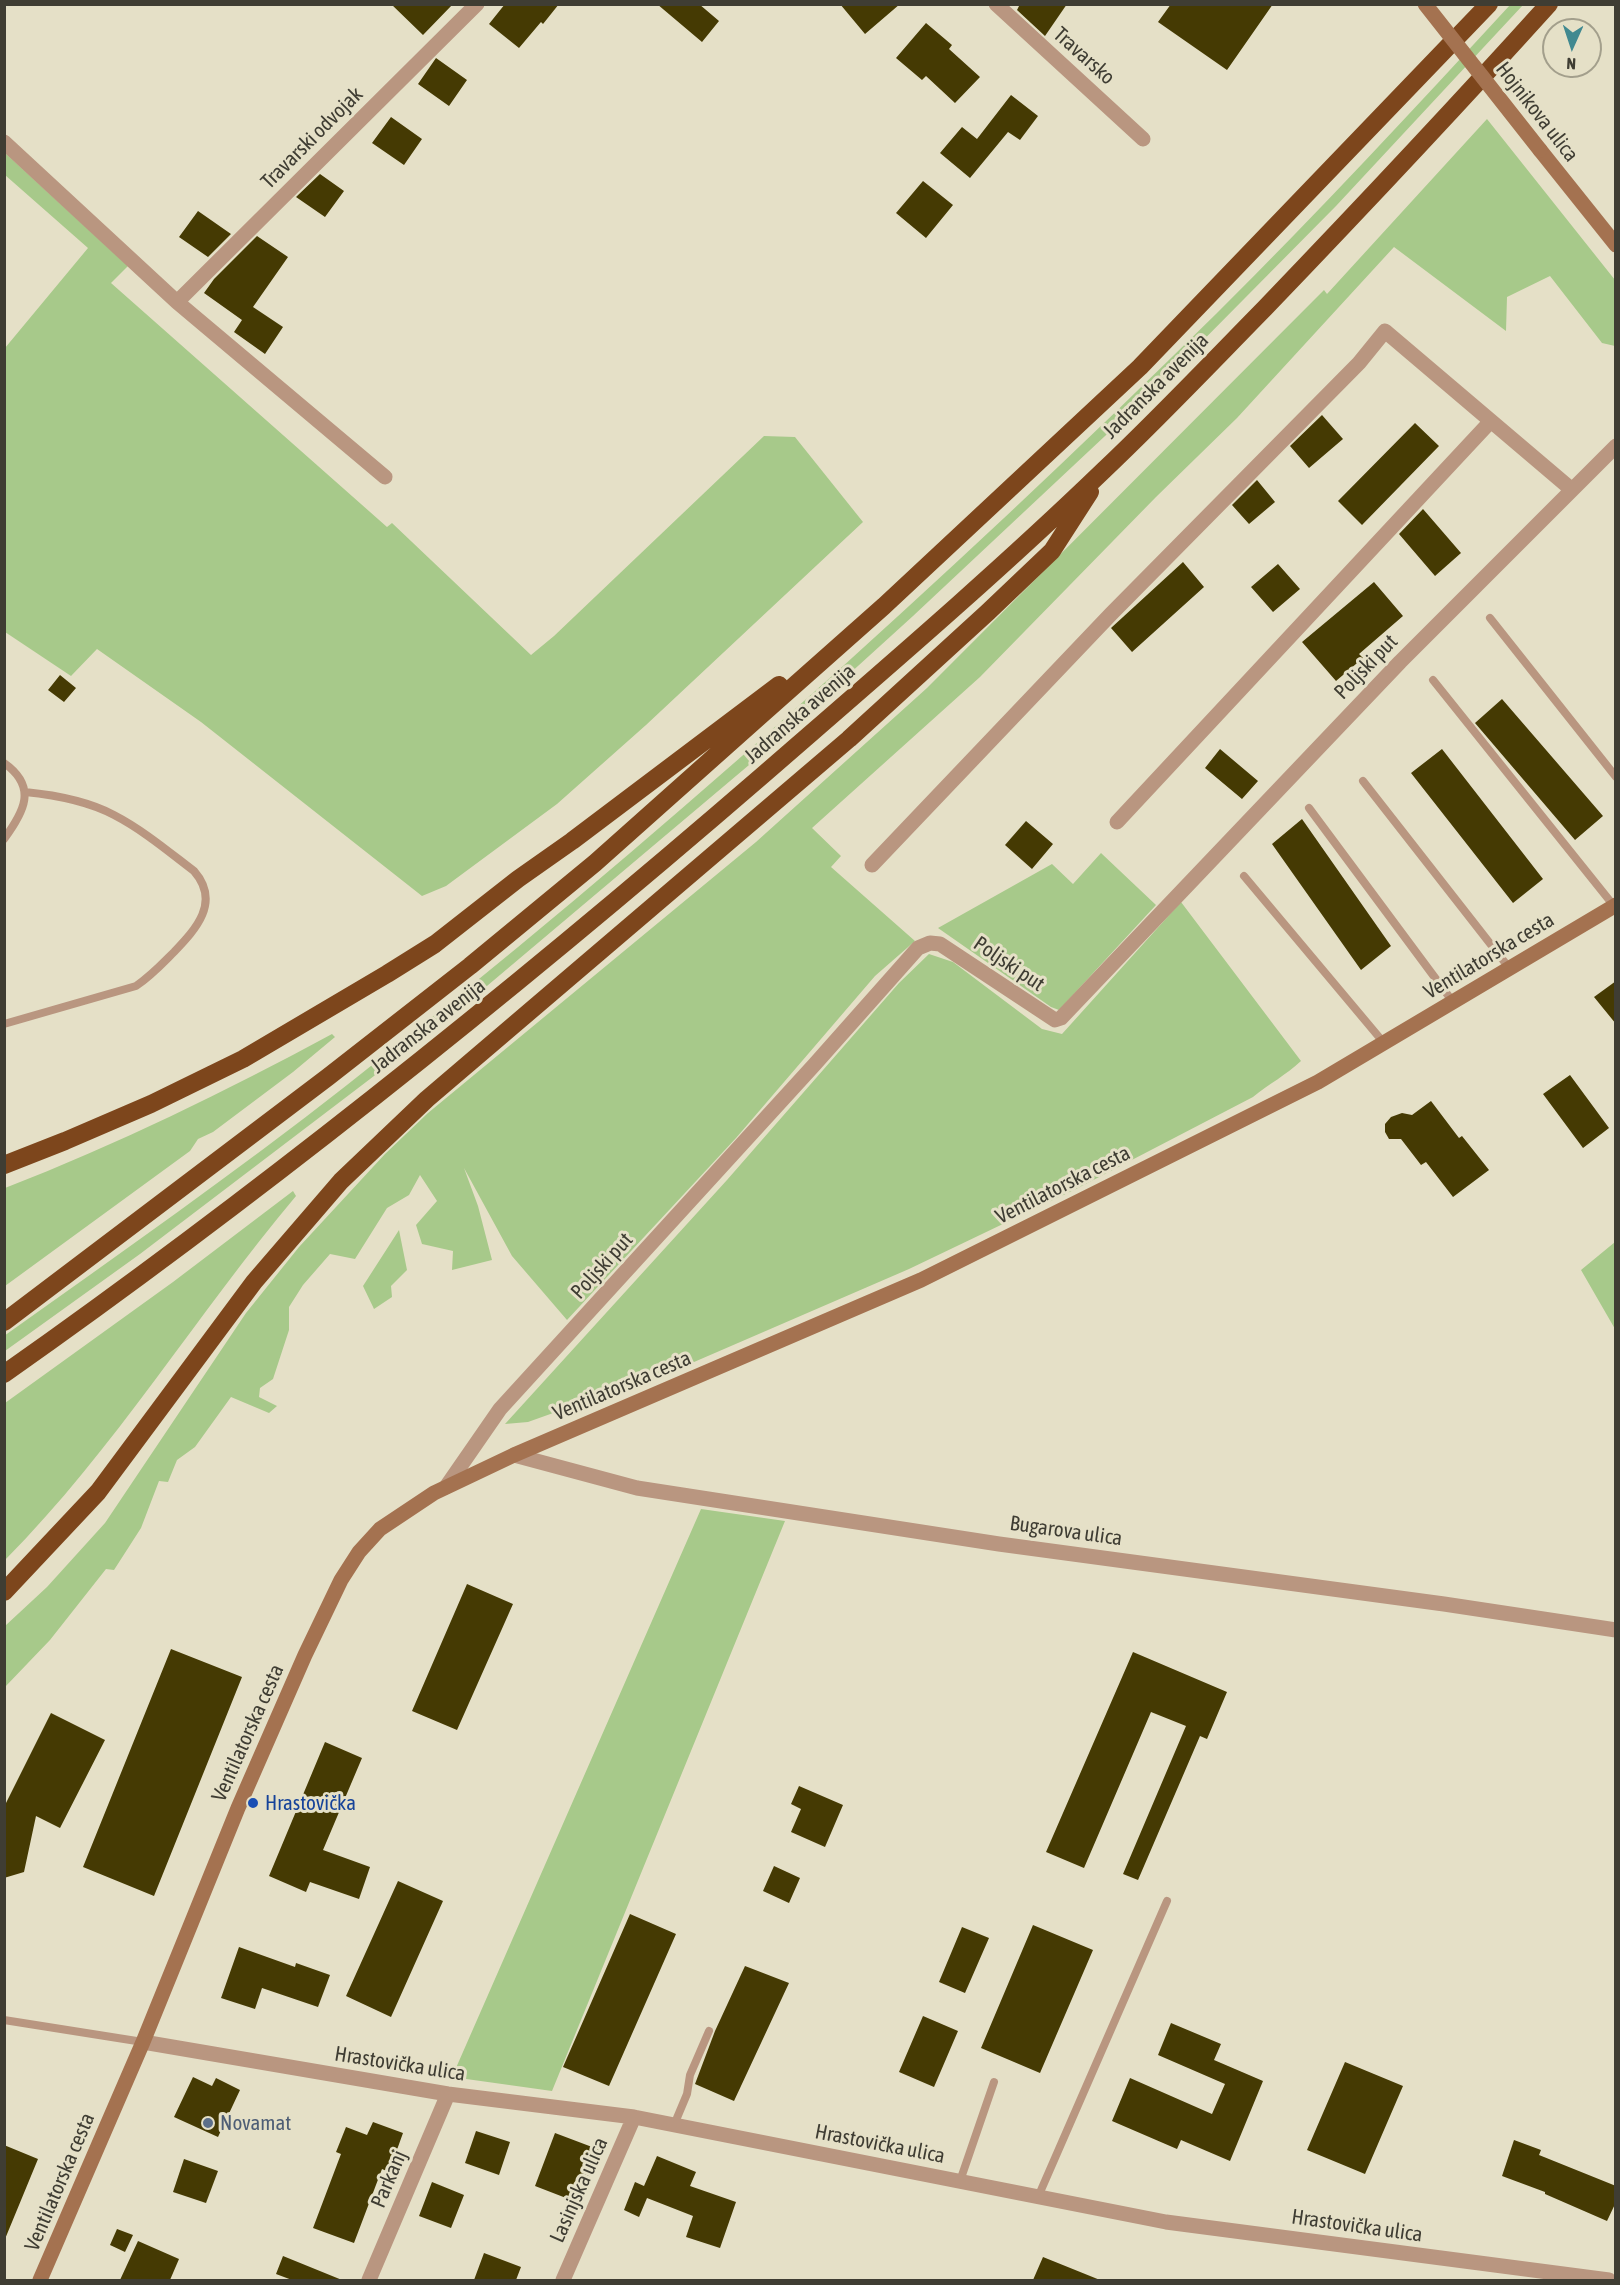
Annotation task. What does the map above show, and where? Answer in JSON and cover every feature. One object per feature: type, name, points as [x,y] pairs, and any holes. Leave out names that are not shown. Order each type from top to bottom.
[{"type":"highway","name":"Jadranska avenija","points":[[4,1322],[319,1085],[470,966],[595,863],[884,606],[1140,367],[1489,4]]},
{"type":"highway","name":"Jadranska avenija","points":[[4,1374],[74,1325],[261,1185],[497,1001],[642,880],[959,605],[1106,468],[1334,236],[1549,4]]},
{"type":"highway","points":[[4,1592],[98,1492],[254,1282],[341,1181],[427,1099],[849,739],[988,612],[1052,551],[1106,468]]},
{"type":"highway","points":[[4,1165],[140,1108],[243,1059],[435,944],[518,879],[573,841],[884,606]]},
{"type":"main road","name":"Hojnikova ulica","points":[[1425,4],[1616,245]]},
{"type":"main road","name":"Ventilatorska cesta","points":[[40,2280],[143,2042],[238,1808],[305,1655],[341,1580],[359,1552],[380,1529],[446,1487],[514,1455],[921,1280],[1318,1082],[1615,905]]},
{"type":"street","name":"Travarski odvojak","points":[[177,302],[477,4]]},
{"type":"street","name":"Travarsko","points":[[996,4],[1143,139]]},
{"type":"street","points":[[4,142],[177,302],[385,477]]},
{"type":"street","points":[[872,865],[1111,614],[1359,363],[1385,331],[1571,489]]},
{"type":"street","points":[[1117,822],[1491,421]]},
{"type":"street","name":"Poljski put","points":[[446,1487],[500,1409],[918,948],[930,943],[940,944],[1054,1020],[1060,1018],[1400,662],[1616,446]]},
{"type":"street","name":"Bugarova ulica","points":[[514,1455],[638,1488],[999,1544],[1444,1604],[1616,1630]]},
{"type":"street","name":"Hrastovička ulica","points":[[143,2042],[448,2094],[634,2117],[1166,2222],[1609,2280]]},
{"type":"street","name":"Parkanj","points":[[369,2280],[448,2094]]},
{"type":"street","name":"Lasinjska ulica","points":[[563,2280],[634,2117]]},
{"type":"lane","points":[[1490,618],[1616,777]]},
{"type":"lane","points":[[1433,680],[1615,905]]},
{"type":"lane","points":[[4,763],[21,779],[25,792],[20,818],[4,839]]},
{"type":"lane","points":[[1364,782],[1510,969]]},
{"type":"lane","points":[[4,1024],[136,986],[151,976],[196,929],[205,906],[202,879],[135,828],[96,807],[44,794],[25,792]]},
{"type":"lane","points":[[1309,808],[1453,1002]]},
{"type":"lane","points":[[1244,876],[1384,1043]]},
{"type":"lane","points":[[1038,2197],[1167,1900]]},
{"type":"lane","points":[[4,2020],[143,2042]]},
{"type":"lane","points":[[674,2125],[687,2094],[690,2076],[709,2031]]},
{"type":"lane","points":[[960,2181],[994,2082]]},
{"type":"green space","points":[[1510,5],[1523,5],[1336,206],[1153,391],[913,616],[749,765],[481,991],[395,1060],[140,1254],[5,1351],[4,1336],[220,1181],[347,1085],[573,901],[793,711],[1008,515],[1217,313],[1329,199]]},
{"type":"green space","points":[[1487,119],[1615,280],[1615,346],[1602,343],[1550,276],[1507,297],[1506,331],[1394,247],[1237,418],[1156,497],[980,677],[812,828],[841,856],[831,867],[915,941],[875,976],[736,1138],[567,1320],[512,1256],[464,1168],[478,1206],[492,1260],[452,1270],[453,1251],[422,1244],[416,1225],[437,1201],[420,1175],[409,1195],[387,1208],[355,1259],[330,1254],[303,1285],[289,1307],[289,1330],[273,1379],[260,1388],[259,1397],[277,1406],[269,1413],[231,1397],[195,1447],[177,1460],[168,1482],[159,1481],[141,1528],[114,1570],[106,1569],[50,1640],[5,1687],[5,1626],[47,1587],[105,1523],[246,1313],[299,1247],[385,1154],[428,1113],[756,842],[927,688],[1324,290],[1327,294]]},
{"type":"green space","points":[[4,152],[128,266],[111,283],[387,527],[392,523],[531,655],[554,636],[764,436],[795,437],[863,522],[646,725],[557,804],[446,886],[422,896],[201,722],[97,649],[71,676],[5,632],[5,348],[88,248],[5,175]]},
{"type":"green space","points":[[1101,853],[1156,905],[1059,1010],[1051,1007],[938,928],[1052,864],[1073,884]]},
{"type":"green space","points":[[1181,902],[1301,1061],[1289,1071],[1253,1097],[1076,1189],[909,1269],[627,1391],[582,1408],[556,1412],[528,1422],[505,1424],[727,1180],[899,983],[929,954],[953,962],[1042,1029],[1062,1034]]},
{"type":"green space","points":[[332,1034],[335,1037],[293,1072],[213,1132],[198,1139],[190,1151],[5,1286],[5,1188],[89,1154],[171,1116]]},
{"type":"green space","points":[[293,1191],[296,1196],[259,1241],[119,1427],[83,1473],[5,1560],[5,1403],[173,1282]]},
{"type":"green space","points":[[399,1230],[407,1270],[391,1286],[392,1297],[374,1309],[363,1286]]},
{"type":"green space","points":[[1615,1242],[1615,1329],[1581,1270]]},
{"type":"green space","points":[[701,1509],[785,1521],[552,2091],[452,2077]]},
{"type":"building","points":[[391,4],[453,4],[423,35]]},
{"type":"building","points":[[505,4],[559,4],[519,48],[489,24]]},
{"type":"building","points":[[657,4],[699,4],[719,21],[702,42]]},
{"type":"building","points":[[840,4],[900,4],[865,34]]},
{"type":"building","points":[[1020,4],[1067,4],[1045,36],[1017,10]]},
{"type":"building","points":[[1171,4],[1273,4],[1227,70],[1158,22]]},
{"type":"building","points":[[926,23],[952,45],[949,49],[980,77],[955,103],[926,76],[922,80],[896,58]]},
{"type":"building","points":[[436,58],[467,80],[449,106],[418,84]]},
{"type":"building","points":[[1011,95],[1038,116],[1020,140],[1008,132],[970,178],[940,153],[962,127],[977,139]]},
{"type":"building","points":[[391,117],[422,139],[404,165],[372,143]]},
{"type":"building","points":[[320,174],[344,191],[325,217],[296,197]]},
{"type":"building","points":[[923,181],[953,205],[926,238],[896,213]]},
{"type":"building","points":[[198,211],[231,234],[208,257],[179,237]]},
{"type":"building","points":[[257,236],[288,257],[253,307],[283,327],[265,354],[234,332],[242,320],[204,293],[214,279]]},
{"type":"building","points":[[1322,415],[1343,439],[1309,468],[1290,446]]},
{"type":"building","points":[[1415,423],[1439,446],[1362,525],[1338,501]]},
{"type":"building","points":[[1257,480],[1275,502],[1249,524],[1232,505]]},
{"type":"building","points":[[1423,509],[1461,553],[1435,576],[1399,534]]},
{"type":"building","points":[[1183,562],[1204,587],[1132,652],[1111,628]]},
{"type":"building","points":[[1278,564],[1300,589],[1273,612],[1251,587]]},
{"type":"building","points":[[1374,582],[1403,616],[1359,654],[1363,658],[1336,681],[1302,642]]},
{"type":"building","points":[[60,675],[76,688],[64,702],[48,690]]},
{"type":"building","points":[[1502,699],[1603,816],[1575,840],[1475,723]]},
{"type":"building","points":[[1220,749],[1258,781],[1242,799],[1205,768]]},
{"type":"building","points":[[1442,749],[1543,879],[1513,903],[1411,773]]},
{"type":"building","points":[[1302,819],[1391,946],[1361,970],[1272,844]]},
{"type":"building","points":[[1026,821],[1053,844],[1032,869],[1005,845]]},
{"type":"building","points":[[1616,981],[1616,1024],[1594,997]]},
{"type":"building","points":[[1570,1075],[1609,1128],[1583,1148],[1543,1094]]},
{"type":"building","points":[[1431,1101],[1459,1138],[1462,1136],[1489,1170],[1453,1197],[1426,1162],[1421,1165],[1401,1139],[1389,1139],[1385,1132],[1385,1124],[1391,1117],[1402,1113],[1412,1115]]},
{"type":"building","points":[[467,1584],[513,1604],[457,1730],[412,1711]]},
{"type":"building","points":[[171,1649],[242,1677],[154,1896],[83,1867]]},
{"type":"building","points":[[1133,1652],[1227,1692],[1207,1739],[1200,1736],[1138,1880],[1123,1874],[1186,1726],[1151,1712],[1084,1868],[1046,1852]]},
{"type":"building","points":[[51,1713],[105,1740],[60,1828],[36,1816],[24,1872],[4,1878],[4,1807]]},
{"type":"building","points":[[325,1742],[362,1758],[323,1850],[370,1867],[359,1899],[310,1882],[306,1892],[269,1876]]},
{"type":"building","points":[[799,1786],[843,1805],[825,1847],[791,1832],[801,1809],[791,1804]]},
{"type":"building","points":[[774,1866],[800,1878],[789,1903],[763,1891]]},
{"type":"building","points":[[398,1881],[443,1901],[391,2017],[346,1996]]},
{"type":"building","points":[[630,1914],[676,1934],[609,2086],[563,2067]]},
{"type":"building","points":[[1033,1925],[1093,1950],[1040,2073],[981,2048]]},
{"type":"building","points":[[962,1927],[989,1938],[965,1993],[939,1982]]},
{"type":"building","points":[[239,1947],[295,1967],[296,1963],[330,1975],[318,2007],[262,1988],[255,2009],[221,1998]]},
{"type":"building","points":[[745,1966],[789,1983],[734,2101],[695,2084],[715,2031]]},
{"type":"building","points":[[923,2016],[958,2031],[934,2087],[899,2072]]},
{"type":"building","points":[[1171,2023],[1221,2044],[1214,2060],[1263,2081],[1230,2161],[1181,2140],[1177,2149],[1112,2121],[1130,2078],[1212,2114],[1225,2084],[1158,2055]]},
{"type":"building","points":[[1345,2062],[1403,2086],[1365,2174],[1307,2150]]},
{"type":"building","points":[[193,2077],[212,2086],[216,2078],[240,2090],[218,2137],[174,2117]]},
{"type":"building","points":[[373,2122],[403,2133],[389,2172],[382,2169],[354,2243],[313,2228],[341,2154],[336,2152],[346,2127],[367,2135]]},
{"type":"building","points":[[476,2131],[510,2142],[499,2175],[465,2163]]},
{"type":"building","points":[[555,2133],[600,2150],[579,2203],[535,2186]]},
{"type":"building","points":[[1514,2140],[1541,2150],[1539,2155],[1616,2186],[1616,2202],[1607,2221],[1545,2194],[1545,2192],[1502,2176]]},
{"type":"building","points":[[4,2145],[38,2159],[5,2239],[4,2239]]},
{"type":"building","points":[[657,2156],[696,2172],[690,2186],[736,2202],[720,2248],[686,2237],[693,2216],[647,2198],[639,2217],[624,2210],[635,2182],[644,2186]]},
{"type":"building","points":[[184,2159],[218,2171],[206,2203],[173,2192]]},
{"type":"building","points":[[432,2182],[464,2195],[451,2228],[419,2216]]},
{"type":"building","points":[[117,2229],[133,2235],[125,2252],[110,2245]]},
{"type":"building","points":[[138,2241],[179,2259],[170,2280],[120,2280]]},
{"type":"building","points":[[484,2253],[521,2267],[516,2280],[474,2280]]},
{"type":"building","points":[[283,2256],[342,2280],[292,2280],[276,2274]]},
{"type":"building","points":[[1043,2257],[1100,2280],[1033,2280]]},
{"type":"place","name":"Hrastovička","points":[[253,1803]]},
{"type":"place","name":"Novamat","points":[[208,2123]]}]
